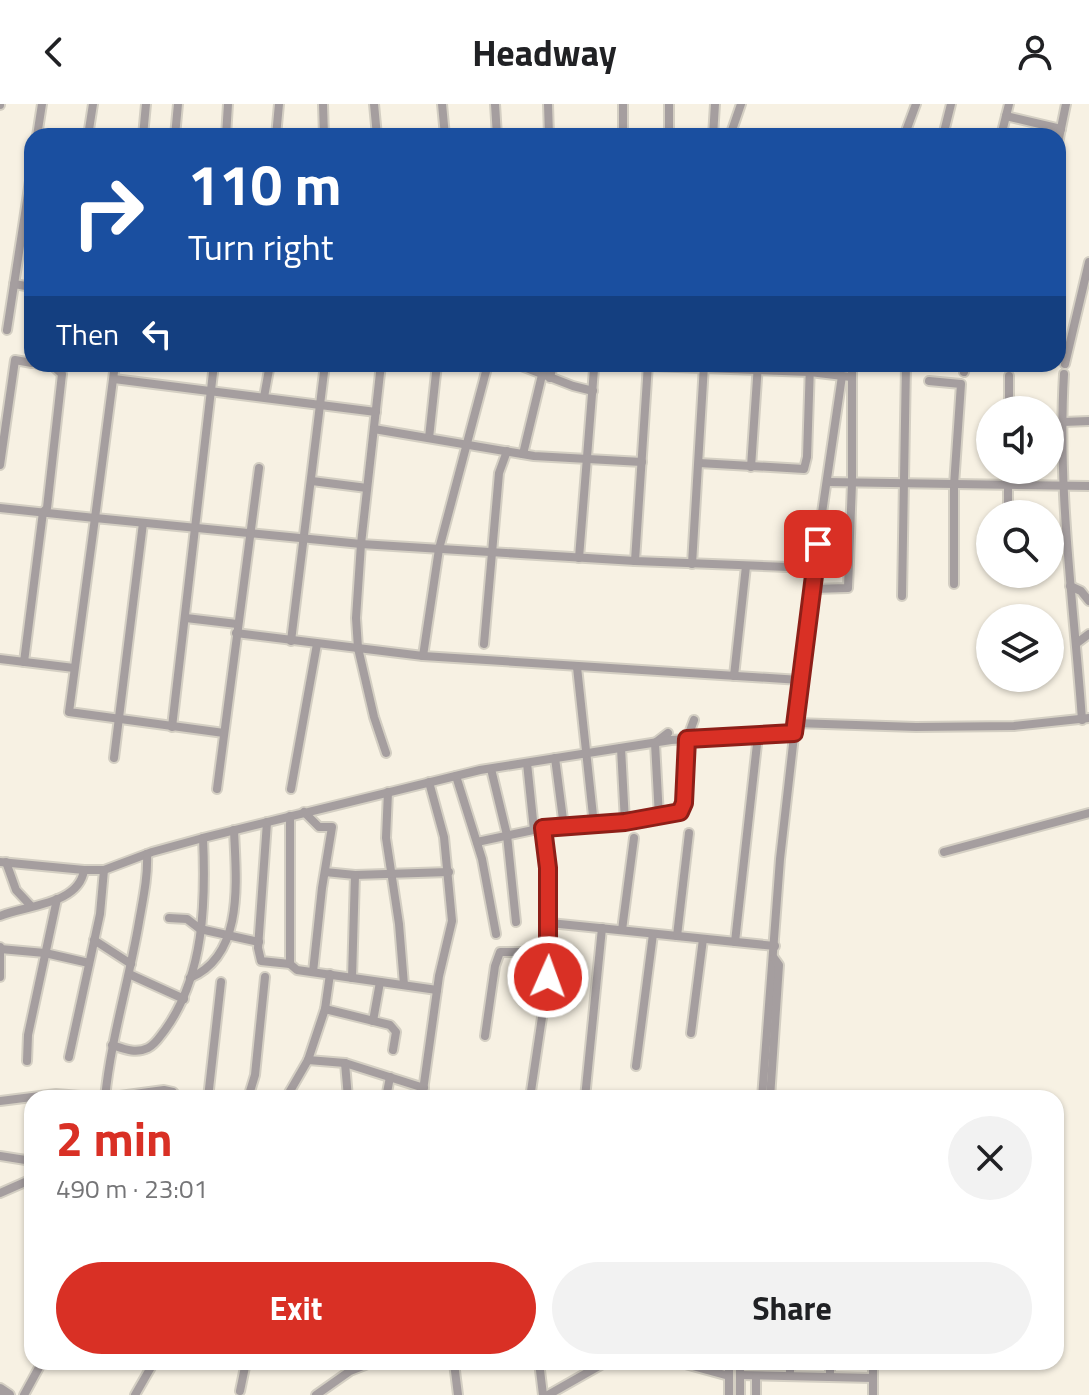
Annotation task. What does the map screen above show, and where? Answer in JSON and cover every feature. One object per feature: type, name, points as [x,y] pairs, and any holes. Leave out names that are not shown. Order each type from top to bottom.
[{"type":"street","points":[[38,128],[42,104]]},
{"type":"street","points":[[89,128],[93,104]]},
{"type":"street","points":[[144,128],[146,104]]},
{"type":"street","points":[[176,128],[178,104]]},
{"type":"street","points":[[226,128],[228,104]]},
{"type":"street","points":[[277,128],[279,104]]},
{"type":"street","points":[[323,104],[324,128]]},
{"type":"street","points":[[374,104],[376,128]]},
{"type":"street","points":[[442,104],[444,128]]},
{"type":"street","points":[[495,104],[496,128]]},
{"type":"street","points":[[548,104],[549,128]]},
{"type":"street","points":[[623,104],[623,128]]},
{"type":"street","points":[[669,104],[669,128]]},
{"type":"street","points":[[714,128],[715,104]]},
{"type":"street","points":[[733,128],[741,104]]},
{"type":"street","points":[[907,128],[916,104]]},
{"type":"street","points":[[945,128],[951,104]]},
{"type":"street","points":[[1003,128],[1009,104]]},
{"type":"street","points":[[1061,128],[1066,104]]},
{"type":"street","points":[[1006,116],[1057,128]]},
{"type":"street","points":[[7,330],[24,223]]},
{"type":"street","points":[[1066,360],[1089,262]]},
{"type":"street","points":[[14,284],[24,286]]},
{"type":"street","points":[[0,465],[15,360],[24,362]]},
{"type":"street","points":[[24,662],[43,512],[47,508],[62,374],[60,372]]},
{"type":"street","points":[[114,372],[69,712],[224,733]]},
{"type":"street","points":[[172,727],[213,372]]},
{"type":"street","points":[[264,397],[269,372]]},
{"type":"street","points":[[291,641],[324,372]]},
{"type":"street","points":[[380,372],[356,618],[358,648],[386,753]]},
{"type":"street","points":[[429,438],[436,372]]},
{"type":"street","points":[[423,656],[439,549],[486,372]]},
{"type":"street","points":[[534,372],[593,391]]},
{"type":"street","points":[[523,454],[549,372]]},
{"type":"street","points":[[579,558],[594,372]]},
{"type":"street","points":[[635,561],[648,372]]},
{"type":"street","points":[[692,564],[704,372]]},
{"type":"street","points":[[751,467],[758,372]]},
{"type":"street","points":[[699,463],[804,469],[810,372]]},
{"type":"street","points":[[828,372],[847,376]]},
{"type":"street","points":[[762,1090],[770,965],[774,958],[780,859],[800,680],[827,482],[849,372]]},
{"type":"street","points":[[902,596],[906,372]]},
{"type":"street","points":[[1063,396],[1064,372]]},
{"type":"street","points":[[811,589],[848,588],[852,483],[847,376]]},
{"type":"street","points":[[1009,376],[1009,396]]},
{"type":"street","points":[[114,379],[376,412]]},
{"type":"street","points":[[929,381],[961,384],[954,485],[954,584]]},
{"type":"street","points":[[1064,422],[1089,421]]},
{"type":"street","points":[[374,429],[523,454],[642,462]]},
{"type":"street","points":[[484,644],[499,473],[507,451]]},
{"type":"street","points":[[217,789],[259,468]]},
{"type":"street","points":[[312,481],[367,488]]},
{"type":"street","points":[[827,482],[1089,486]]},
{"type":"street","points":[[1008,485],[1008,500]]},
{"type":"street","points":[[795,723],[1014,726],[1086,719],[1070,586],[1063,486]]},
{"type":"street","points":[[0,508],[361,544],[635,561],[814,568]]},
{"type":"street","points":[[114,758],[143,523]]},
{"type":"street","points":[[734,676],[746,566]]},
{"type":"street","points":[[1070,586],[1081,591],[1089,601]]},
{"type":"street","points":[[186,618],[291,641],[423,656],[800,680]]},
{"type":"street","points":[[1077,643],[1089,634]]},
{"type":"street","points":[[291,789],[317,644]]},
{"type":"street","points":[[0,659],[74,668]]},
{"type":"street","points":[[577,667],[594,825]]},
{"type":"street","points":[[477,842],[539,829],[625,822],[680,812],[683,808],[687,739],[694,720]]},
{"type":"street","points":[[655,743],[668,733]]},
{"type":"street","points":[[3,862],[104,870],[203,838],[491,769],[687,739],[794,733]]},
{"type":"street","points":[[735,942],[758,735]]},
{"type":"street","points":[[655,743],[659,817]]},
{"type":"street","points":[[621,748],[625,822]]},
{"type":"street","points":[[555,758],[564,827]]},
{"type":"street","points":[[527,763],[548,868],[550,923],[548,977],[531,1090]]},
{"type":"street","points":[[491,769],[507,835],[516,922]]},
{"type":"street","points":[[456,776],[477,842],[496,934]]},
{"type":"street","points":[[423,1090],[437,990],[452,921],[444,837],[429,782]]},
{"type":"street","points":[[388,792],[386,838],[404,985]]},
{"type":"street","points":[[304,812],[319,827],[332,827],[313,972]]},
{"type":"street","points":[[944,852],[1089,813]]},
{"type":"street","points":[[290,816],[290,964],[294,969],[437,990]]},
{"type":"street","points":[[267,822],[258,957],[261,961],[290,964]]},
{"type":"street","points":[[190,978],[204,972],[215,962],[229,936],[234,904],[234,830]]},
{"type":"street","points":[[677,936],[689,833]]},
{"type":"street","points":[[112,1045],[138,1051],[149,1047],[164,1032],[184,999],[200,929],[204,885],[203,838]]},
{"type":"street","points":[[622,930],[634,838]]},
{"type":"street","points":[[106,1090],[112,1045],[146,887],[147,854]]},
{"type":"street","points":[[3,862],[16,890],[31,906]]},
{"type":"street","points":[[0,916],[57,899],[78,886],[84,870]]},
{"type":"street","points":[[69,1057],[103,896],[104,870]]},
{"type":"street","points":[[325,872],[392,875],[449,872]]},
{"type":"street","points":[[352,978],[355,875]]},
{"type":"street","points":[[27,1061],[28,1035],[57,899]]},
{"type":"street","points":[[169,918],[187,919],[200,929],[259,942]]},
{"type":"street","points":[[550,923],[775,946]]},
{"type":"street","points":[[586,1090],[602,928]]},
{"type":"street","points":[[636,1066],[653,934]]},
{"type":"street","points":[[691,1033],[703,939]]},
{"type":"street","points":[[94,940],[130,969],[184,999]]},
{"type":"street","points":[[0,977],[0,948],[45,953],[89,963]]},
{"type":"street","points":[[485,1036],[495,966],[500,952],[549,952]]},
{"type":"street","points":[[771,1090],[779,965],[774,958]]},
{"type":"street","points":[[291,1090],[308,1060],[325,1009],[330,974]]},
{"type":"street","points":[[250,1090],[255,1075],[265,977]]},
{"type":"street","points":[[209,1090],[221,982]]},
{"type":"street","points":[[373,1021],[380,982]]},
{"type":"street","points":[[325,1009],[395,1028],[393,1050]]},
{"type":"street","points":[[308,1060],[345,1063],[390,1077],[417,1090]]},
{"type":"street","points":[[345,1063],[347,1090]]},
{"type":"street","points":[[388,1090],[390,1077]]},
{"type":"street","points":[[0,1101],[24,1098]]},
{"type":"street","points":[[0,1156],[24,1160]]},
{"type":"street","points":[[2,1191],[24,1182]]},
{"type":"street","points":[[24,1395],[38,1370]]},
{"type":"street","points":[[135,1395],[149,1370]]},
{"type":"street","points":[[240,1391],[244,1370]]},
{"type":"street","points":[[316,1395],[353,1370]]},
{"type":"street","points":[[455,1370],[458,1395]]},
{"type":"street","points":[[541,1370],[546,1395],[591,1370]]},
{"type":"street","points":[[707,1370],[729,1376]]},
{"type":"street","points":[[729,1370],[729,1395]]},
{"type":"street","points":[[740,1370],[740,1395]]},
{"type":"street","points":[[790,1370],[790,1376]]},
{"type":"street","points":[[830,1370],[830,1377]]},
{"type":"street","points":[[873,1370],[873,1395]]},
{"type":"street","points":[[740,1375],[873,1378]]},
{"type":"street","points":[[756,1376],[756,1395]]},
{"type":"street","points":[[0,1389],[9,1395]]},
{"type":"route","points":[[548,977],[550,923],[543,828],[625,822],[680,812],[684,803],[687,739],[794,733],[818,544]]}]
